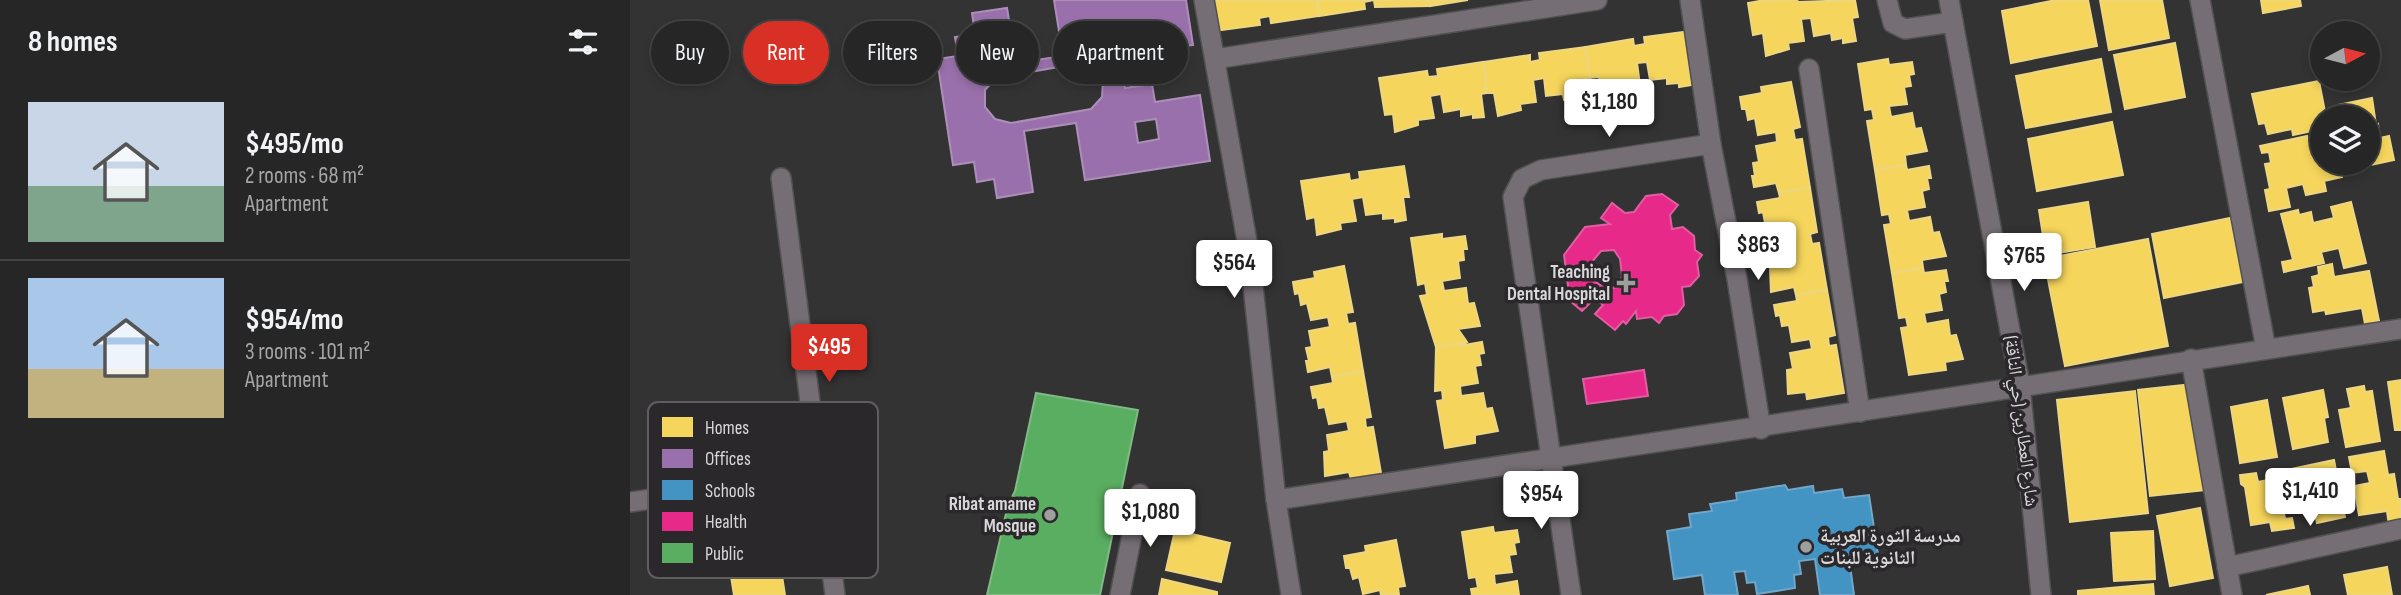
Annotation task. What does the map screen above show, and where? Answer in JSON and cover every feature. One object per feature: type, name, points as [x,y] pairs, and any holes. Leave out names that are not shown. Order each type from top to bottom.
[{"type":"street","points":[[1204,0],[1250,258],[1276,500],[1291,595]]},
{"type":"street","points":[[1215,59],[1597,0]]},
{"type":"street","points":[[1690,0],[1711,144],[1737,279],[1761,429]]},
{"type":"street","points":[[1887,0],[1894,23],[1905,29],[1953,22]]},
{"type":"street","name":"شارع العطارين (حي الناقة)","points":[[1949,0],[2020,385],[2040,595]]},
{"type":"street","points":[[2200,0],[2266,349]]},
{"type":"street","points":[[1809,69],[1860,412]]},
{"type":"street","points":[[1571,595],[1514,197],[1522,179],[1541,170],[1711,144]]},
{"type":"street","points":[[781,178],[811,402]]},
{"type":"street","points":[[1276,500],[1761,429],[2020,385],[2401,329]]},
{"type":"street","points":[[2191,359],[2232,595]]},
{"type":"street","points":[[1121,595],[1140,494]]},
{"type":"street","points":[[630,502],[648,499]]},
{"type":"street","points":[[2227,567],[2401,529]]},
{"type":"building: Homes","points":[[1210,0],[1317,0],[1319,16],[1271,23],[1270,16],[1259,18],[1260,25],[1215,31]]},
{"type":"building: Homes","points":[[1317,0],[1374,0],[1364,2],[1365,9],[1319,16]]},
{"type":"building: Homes","points":[[1374,0],[1429,0],[1430,6],[1375,7]]},
{"type":"building: Homes","points":[[1429,0],[1468,0],[1430,6]]},
{"type":"building: Homes","points":[[1765,0],[1855,0],[1858,17],[1852,18],[1856,41],[1843,43],[1843,38],[1832,40],[1831,33],[1814,36],[1811,18],[1801,19],[1804,41],[1788,43],[1789,49],[1766,56],[1763,33],[1753,35],[1748,3]]},
{"type":"building: Homes","points":[[2056,0],[2088,0],[2097,46],[2011,63],[2002,11]]},
{"type":"building: Homes","points":[[2100,0],[2162,0],[2169,38],[2109,50]]},
{"type":"building: Homes","points":[[2261,0],[2300,0],[2301,6],[2263,13]]},
{"type":"building: Homes","points":[[1690,31],[1694,62],[1688,63],[1692,85],[1679,87],[1679,83],[1667,84],[1667,78],[1650,80],[1647,62],[1637,63],[1640,85],[1624,87],[1625,93],[1602,99],[1599,77],[1590,78],[1585,47],[1633,39],[1634,46],[1645,44],[1644,37]]},
{"type":"building: Homes","points":[[2175,43],[2185,97],[2125,109],[2114,55]]},
{"type":"building: Homes","points":[[1585,47],[1590,78],[1584,79],[1587,101],[1576,103],[1575,99],[1564,100],[1563,94],[1546,96],[1544,78],[1533,80],[1536,102],[1520,104],[1521,110],[1498,116],[1494,93],[1487,93],[1483,62],[1530,55],[1530,62],[1540,60],[1539,53]]},
{"type":"building: Homes","points":[[1888,59],[1889,65],[1912,62],[1914,74],[1909,75],[1911,86],[1904,87],[1907,104],[1889,106],[1891,117],[1912,113],[1915,129],[1921,128],[1927,151],[1905,155],[1906,165],[1875,170],[1867,121],[1874,120],[1872,109],[1865,110],[1858,64]]},
{"type":"building: Homes","points":[[2101,59],[2111,112],[2026,128],[2016,76]]},
{"type":"building: Homes","points":[[1483,62],[1487,93],[1481,94],[1484,117],[1473,118],[1473,114],[1461,116],[1461,109],[1444,112],[1441,94],[1430,96],[1434,118],[1418,120],[1418,125],[1395,132],[1393,114],[1385,115],[1379,78],[1427,71],[1428,77],[1438,76],[1437,69]]},
{"type":"building: Homes","points":[[1791,82],[1800,127],[1793,129],[1795,140],[1802,139],[1810,188],[1779,193],[1776,183],[1754,187],[1753,163],[1759,162],[1756,146],[1777,142],[1776,132],[1758,135],[1755,118],[1748,120],[1740,97],[1762,93],[1761,87]]},
{"type":"building: Homes","points":[[2310,83],[2310,91],[2321,91],[2324,105],[2310,105],[2310,131],[2293,135],[2292,129],[2268,134],[2265,123],[2259,124],[2252,94]]},
{"type":"building: Homes","points":[[2372,98],[2373,105],[2338,105]]},
{"type":"building: Homes","points":[[2112,122],[2123,175],[2037,191],[2028,139]]},
{"type":"building: Homes","points":[[2307,136],[2310,146],[2310,175],[2342,177],[2324,181],[2326,191],[2306,195],[2303,184],[2286,188],[2290,207],[2269,211],[2265,190],[2270,189],[2265,164],[2271,163],[2269,152],[2262,153],[2260,146]]},
{"type":"building: Homes","points":[[2389,136],[2394,160],[2380,163],[2380,138]]},
{"type":"building: Homes","points":[[1906,165],[1907,170],[1929,166],[1929,189],[1922,191],[1925,207],[1907,210],[1909,221],[1930,217],[1933,233],[1939,232],[1946,256],[1922,260],[1923,268],[1892,273],[1884,225],[1891,224],[1889,214],[1882,215],[1875,170]]},
{"type":"building: Homes","points":[[1404,166],[1409,197],[1403,197],[1406,220],[1395,222],[1395,218],[1383,219],[1383,213],[1366,215],[1363,197],[1352,199],[1356,221],[1340,223],[1341,229],[1317,235],[1315,217],[1307,219],[1301,181],[1349,174],[1350,181],[1360,179],[1359,172]]},
{"type":"building: Homes","points":[[1810,188],[1817,232],[1810,234],[1812,244],[1819,243],[1827,290],[1796,295],[1794,287],[1771,292],[1770,267],[1775,266],[1773,250],[1794,246],[1792,236],[1775,239],[1772,222],[1765,223],[1757,202],[1780,198],[1779,193]]},
{"type":"building: Homes","points":[[2088,202],[2095,247],[2046,255],[2039,210]]},
{"type":"building: Homes","points":[[2351,202],[2366,263],[2344,268],[2339,248],[2321,252],[2324,263],[2284,272],[2282,262],[2293,260],[2281,214],[2298,210],[2299,215],[2311,212],[2313,223],[2334,218],[2331,207]]},
{"type":"building: Homes","points":[[2230,218],[2243,282],[2164,298],[2152,234]]},
{"type":"building: Homes","points":[[1442,234],[1442,239],[1465,236],[1467,249],[1463,249],[1464,260],[1458,261],[1460,278],[1442,281],[1444,291],[1466,288],[1468,304],[1474,303],[1480,326],[1458,329],[1467,342],[1436,347],[1420,296],[1427,295],[1425,283],[1418,285],[1411,238]]},
{"type":"building: Homes","points":[[2148,239],[2168,346],[2065,366],[2044,259]]},
{"type":"building: Homes","points":[[2332,264],[2334,277],[2369,271],[2379,321],[2365,324],[2362,308],[2326,314],[2325,310],[2313,312],[2309,288],[2314,287],[2312,277],[2319,275],[2318,267]]},
{"type":"building: Homes","points":[[1344,266],[1353,312],[1346,313],[1348,324],[1355,323],[1363,371],[1332,377],[1330,367],[1308,372],[1306,348],[1312,347],[1309,331],[1330,327],[1328,317],[1311,320],[1307,303],[1301,305],[1293,282],[1315,278],[1314,272]]},
{"type":"building: Homes","points":[[1923,268],[1924,273],[1946,270],[1946,292],[1939,294],[1942,310],[1924,313],[1926,324],[1948,320],[1950,336],[1956,335],[1963,359],[1945,362],[1946,370],[1909,375],[1901,328],[1908,327],[1906,317],[1899,318],[1892,273]]},
{"type":"building: Homes","points":[[1827,290],[1835,335],[1828,337],[1829,346],[1836,345],[1844,393],[1807,399],[1806,392],[1788,394],[1787,370],[1793,369],[1790,353],[1812,349],[1810,339],[1792,342],[1789,325],[1782,326],[1774,305],[1797,301],[1796,295]]},
{"type":"building: Homes","points":[[1467,342],[1459,346],[1482,342],[1484,353],[1479,354],[1481,365],[1475,366],[1478,383],[1460,386],[1461,396],[1483,393],[1486,409],[1492,408],[1498,431],[1475,435],[1475,443],[1445,448],[1437,401],[1443,400],[1442,390],[1435,391],[1436,347]]},
{"type":"building: Homes","points":[[1363,371],[1371,417],[1365,418],[1366,428],[1373,427],[1381,473],[1351,479],[1349,472],[1325,476],[1324,452],[1329,451],[1327,435],[1349,431],[1347,421],[1329,424],[1325,407],[1319,408],[1311,387],[1333,383],[1332,377]]},
{"type":"building: Homes","points":[[2401,380],[2401,430],[2395,430],[2388,382]]},
{"type":"building: Homes","points":[[2192,384],[2205,490],[2150,496],[2138,390]]},
{"type":"building: Homes","points":[[2364,386],[2365,392],[2372,391],[2380,441],[2346,447],[2339,410],[2351,408],[2347,389]]},
{"type":"building: Homes","points":[[2323,390],[2328,417],[2324,418],[2328,442],[2293,449],[2283,398]]},
{"type":"building: Homes","points":[[2135,391],[2148,513],[2070,522],[2057,400]]},
{"type":"building: Homes","points":[[2267,400],[2277,457],[2240,463],[2231,407]]},
{"type":"building: Homes","points":[[2384,451],[2388,475],[2394,474],[2398,499],[2401,499],[2401,524],[2389,526],[2387,511],[2359,515],[2354,486],[2370,483],[2367,471],[2352,473],[2349,457]]},
{"type":"building: Homes","points":[[2334,460],[2345,517],[2317,523],[2313,505],[2299,507],[2291,469]]},
{"type":"building: Homes","points":[[2256,473],[2258,482],[2278,478],[2285,519],[2292,518],[2294,528],[2272,531],[2270,522],[2251,525],[2245,487],[2241,484],[2240,475]]},
{"type":"building: Homes","points":[[2200,508],[2213,578],[2170,586],[2157,516]]},
{"type":"building: Homes","points":[[1493,527],[1494,533],[1517,530],[1519,542],[1514,543],[1516,554],[1509,555],[1512,572],[1494,574],[1495,585],[1517,581],[1519,595],[1472,595],[1471,589],[1478,588],[1476,577],[1469,578],[1462,532]]},
{"type":"building: Homes","points":[[1175,530],[1230,543],[1221,582],[1166,570]]},
{"type":"building: Homes","points":[[2153,531],[2155,579],[2114,581],[2111,533]]},
{"type":"building: Homes","points":[[1396,540],[1405,586],[1398,587],[1399,595],[1381,595],[1380,590],[1363,594],[1359,577],[1353,579],[1350,568],[1346,568],[1344,556],[1366,552],[1365,546]]},
{"type":"building: Homes","points":[[2387,567],[2392,595],[2348,595],[2344,575]]},
{"type":"building: Homes","points":[[731,578],[782,578],[785,595],[734,595]]},
{"type":"building: Homes","points":[[1162,579],[1217,592],[1217,595],[1159,595]]},
{"type":"building: Homes","points":[[2153,584],[2154,595],[2078,595],[2078,591]]},
{"type":"building: Homes","points":[[2308,586],[2310,595],[2266,595]]},
{"type":"building: Offices","points":[[1054,0],[1186,0],[1193,45],[1188,46],[1188,21],[1057,21]]},
{"type":"building: Offices","points":[[1007,8],[1009,21],[973,21],[972,13]]},
{"type":"building: Offices","points":[[956,56],[956,84],[990,84],[985,90],[985,107],[995,119],[1011,123],[1091,109],[1102,97],[1103,84],[1124,84],[1125,88],[1152,84],[1155,102],[1200,95],[1210,161],[1085,180],[1076,123],[1024,131],[1033,192],[997,198],[994,179],[977,182],[974,162],[953,165],[941,84],[942,58]],"holes":[[[1156,119],[1159,139],[1138,143],[1135,122]]]},
{"type":"building: Offices","points":[[1053,57],[1053,68],[1039,70],[1039,60]]},
{"type":"building: Schools","points":[[1785,485],[1788,490],[1813,486],[1814,493],[1842,489],[1844,498],[1869,495],[1878,554],[1849,558],[1854,595],[1820,595],[1815,559],[1799,561],[1801,574],[1794,575],[1795,588],[1757,594],[1755,582],[1747,583],[1745,571],[1734,572],[1738,595],[1705,595],[1702,575],[1674,579],[1667,531],[1691,527],[1689,514],[1712,511],[1710,504],[1737,500],[1736,493]]},
{"type":"building: Health","points":[[1662,194],[1678,205],[1670,215],[1672,229],[1683,227],[1694,236],[1695,250],[1702,255],[1697,262],[1699,276],[1690,286],[1682,287],[1684,305],[1677,314],[1664,316],[1659,323],[1652,317],[1637,319],[1636,311],[1626,324],[1623,321],[1615,330],[1595,314],[1603,305],[1595,298],[1582,311],[1570,301],[1564,255],[1585,227],[1610,224],[1601,218],[1612,203],[1625,213],[1634,212],[1646,196]],"holes":[[[1614,250],[1620,259],[1622,276],[1618,287],[1606,289],[1593,280],[1591,263],[1601,251]]]},
{"type":"building: Health","points":[[1644,370],[1648,396],[1587,404],[1583,379]]},
{"type":"building: Public","points":[[1036,393],[1138,410],[1100,595],[987,595],[1008,505],[1015,491]]},
{"type":"place","name":"Teaching Dental Hospital","points":[[1626,283]]},
{"type":"place","name":"Ribat amame Mosque","points":[[1050,515]]},
{"type":"place","name":"مدرسة الثورة العربية الثانوية للبنات","points":[[1806,547]]}]
